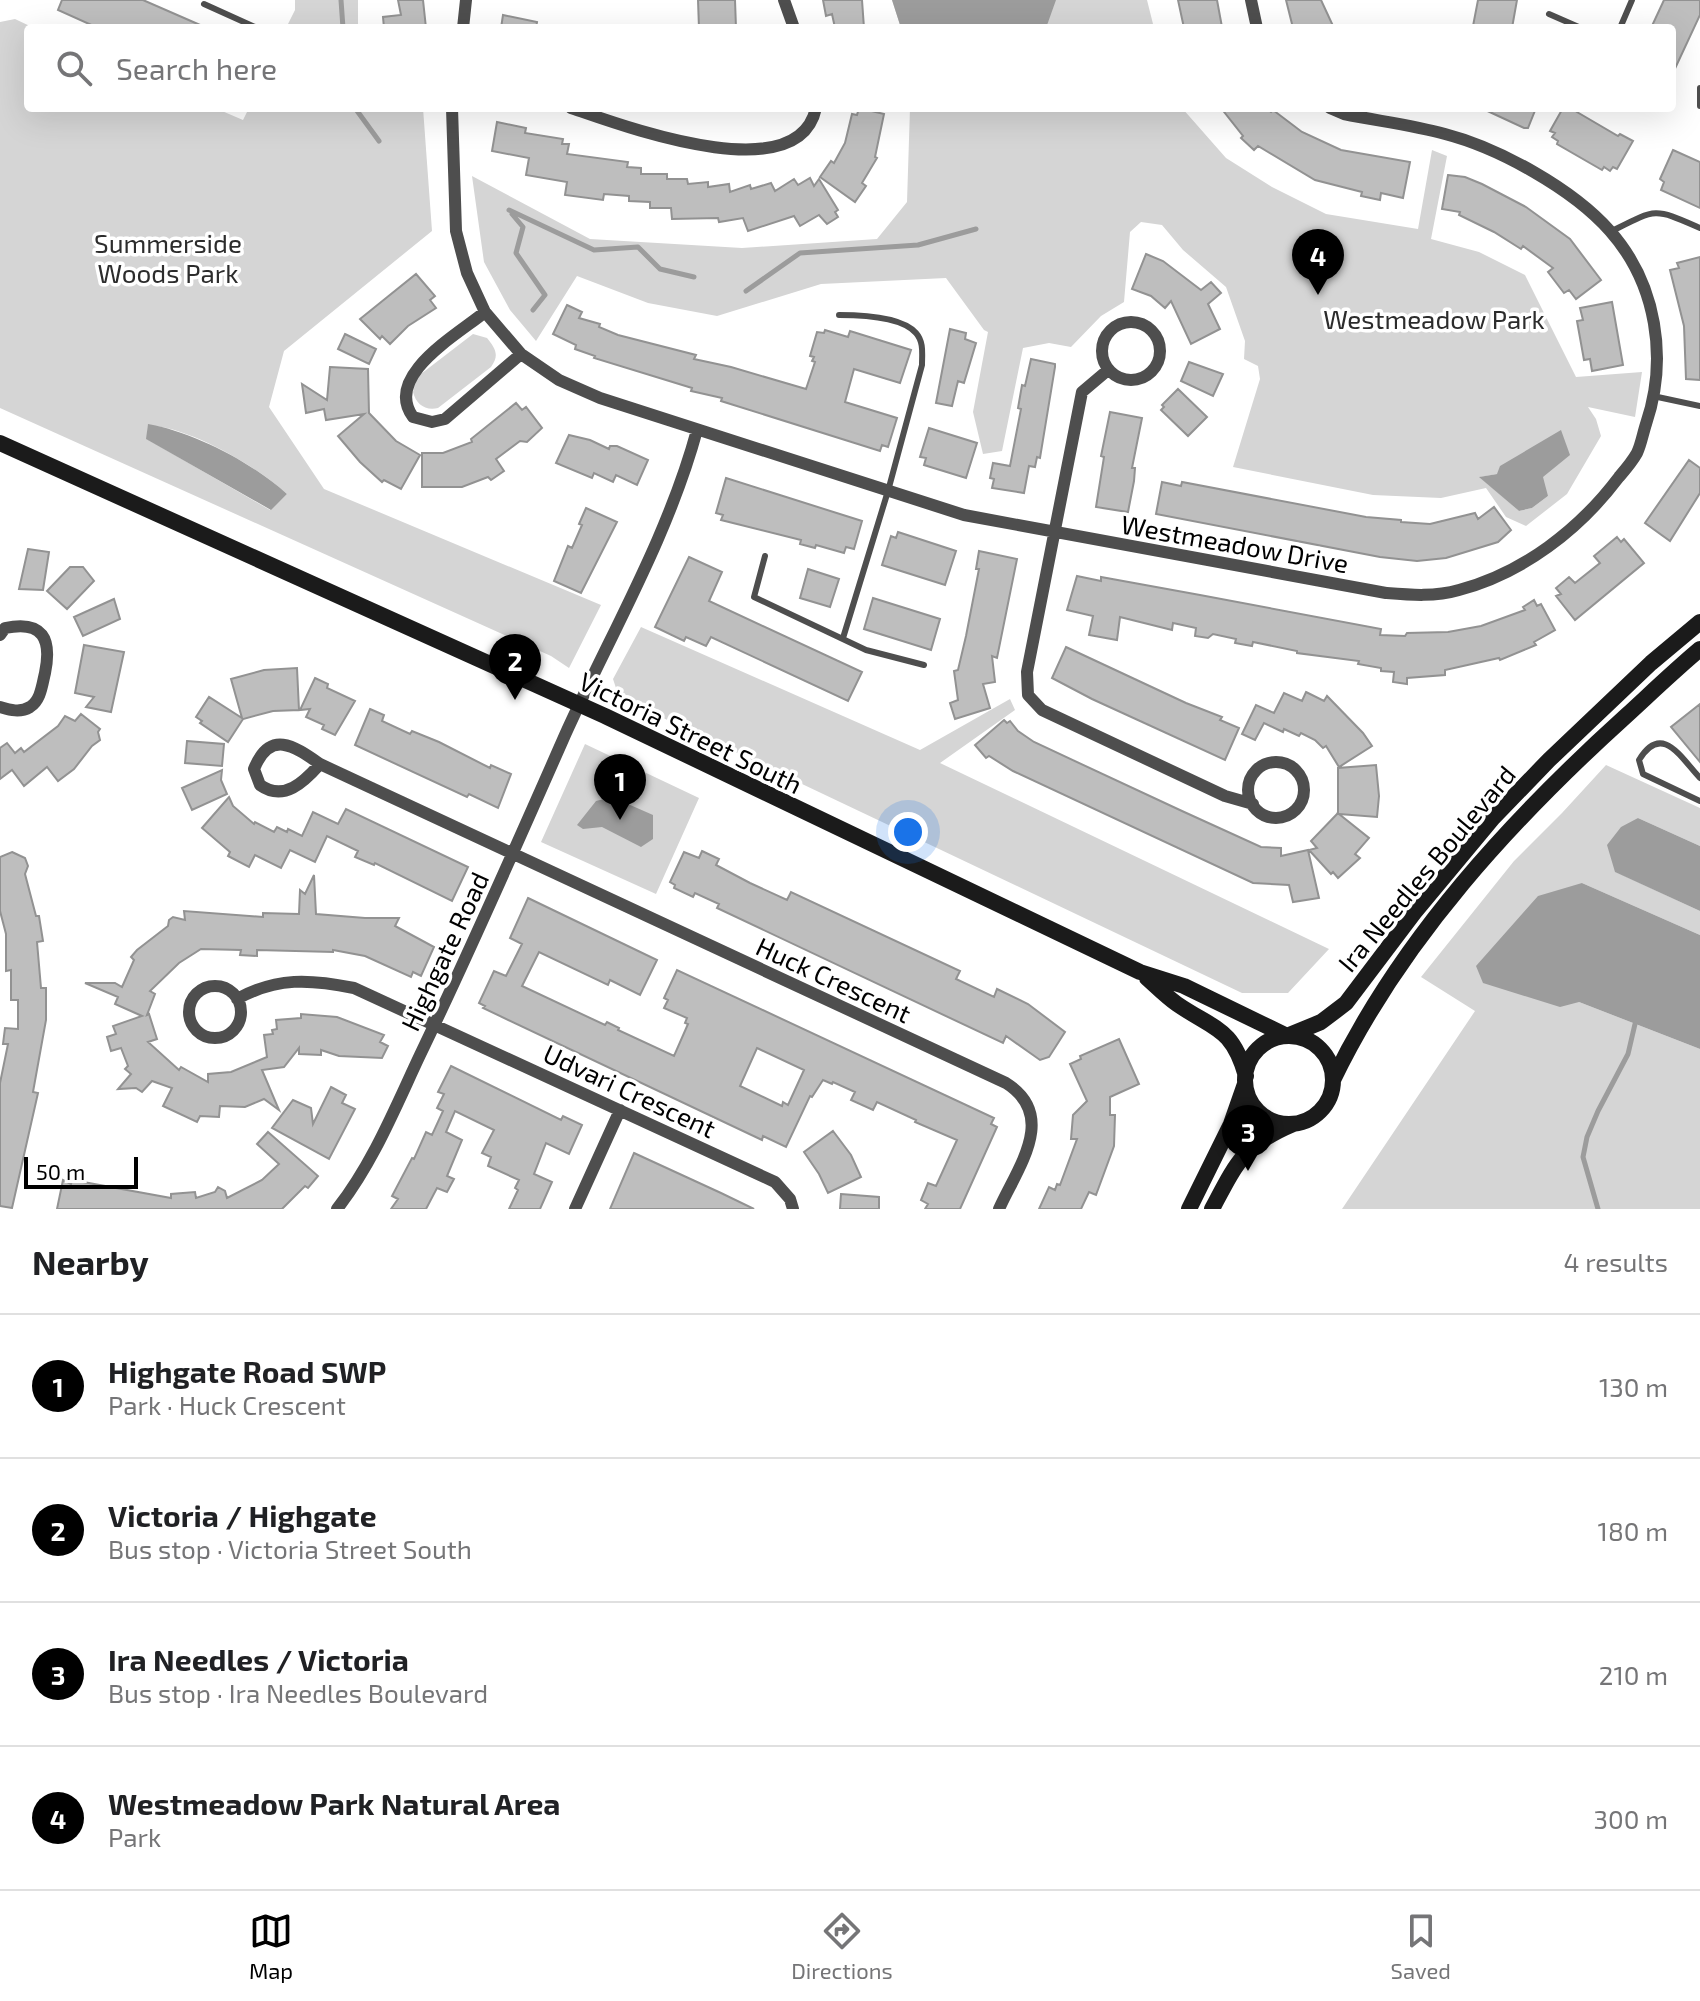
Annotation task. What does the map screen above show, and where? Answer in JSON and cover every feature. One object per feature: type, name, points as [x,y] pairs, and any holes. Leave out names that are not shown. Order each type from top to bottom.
[{"type":"main road","name":"Victoria Street South","points":[[0,443],[579,705],[1140,972],[1184,986],[1287,1036]]},
{"type":"main road","name":"Ira Needles Boulevard","points":[[1287,1036],[1321,1022],[1346,1003],[1406,923],[1493,818],[1651,663],[1700,622]]},
{"type":"main road","name":"Ira Needles Boulevard","points":[[1333,1080],[1364,1020],[1453,897],[1546,793],[1597,742],[1699,652]]},
{"type":"main road","name":"Victoria Street South","points":[[1140,972],[1177,1004],[1212,1023],[1228,1036],[1240,1053],[1246,1079]]},
{"type":"main road","points":[[1189,1209],[1231,1124],[1249,1062],[1259,1048],[1275,1039],[1287,1036],[1308,1040],[1322,1050],[1330,1063],[1333,1080],[1324,1108],[1308,1120],[1270,1133],[1239,1159],[1212,1209]]},
{"type":"main road","points":[[1246,1079],[1251,1101],[1263,1114],[1275,1121],[1294,1124]]},
{"type":"street","points":[[463,24],[466,0]]},
{"type":"street","points":[[784,0],[793,24]]},
{"type":"street","points":[[1251,0],[1256,24]]},
{"type":"street","name":"Westmeadow Drive","points":[[452,112],[456,231],[467,273],[485,312],[521,354],[559,380],[600,398],[964,515],[1386,593],[1422,596],[1456,591],[1497,578],[1536,556],[1597,506],[1637,453],[1653,396],[1659,344],[1648,300],[1631,259],[1611,231],[1557,185],[1487,148],[1446,134],[1339,112]]},
{"type":"street","points":[[583,112],[685,144],[724,148],[784,144],[799,137],[810,124],[814,112]]},
{"type":"street","points":[[485,312],[418,367],[407,383],[404,397],[413,417],[432,422],[445,419],[521,354]]},
{"type":"street","points":[[1131,322],[1141,324],[1156,335],[1159,344],[1157,363],[1144,377],[1125,380],[1108,370],[1101,353],[1106,334],[1113,327],[1131,322]]},
{"type":"street","points":[[1108,370],[1082,392],[1026,685],[1034,704],[1042,710],[1211,789],[1253,804],[1268,816],[1286,816],[1301,804],[1304,785],[1301,776],[1287,764],[1262,766],[1251,779],[1249,788],[1253,804]]},
{"type":"street","name":"Highgate Road","points":[[337,1209],[361,1179],[514,854],[579,705],[659,537],[697,430]]},
{"type":"street","points":[[0,635],[5,628],[21,625],[37,629],[46,640],[49,653],[40,696],[30,707],[14,711],[0,707]]},
{"type":"street","points":[[276,744],[288,745],[320,764],[300,784],[277,792],[260,785],[254,769],[266,749],[276,744]]},
{"type":"street","name":"Huck Crescent","points":[[320,764],[1016,1089],[1029,1106],[1033,1125],[1031,1139],[999,1209]]},
{"type":"street","name":"Udvari Crescent","points":[[237,999],[259,987],[283,982],[330,983],[354,988],[775,1182],[790,1199],[793,1209]]},
{"type":"street","points":[[222,987],[237,999],[240,1017],[230,1033],[211,1037],[197,1031],[192,1025],[189,1007],[201,989],[222,987]]},
{"type":"street","points":[[575,1209],[620,1110]]},
{"type":"lane","points":[[194,0],[205,2],[249,24]]},
{"type":"lane","points":[[1622,24],[1632,0]]},
{"type":"lane","points":[[1549,14],[1572,24]]},
{"type":"lane","points":[[1700,88],[1700,106]]},
{"type":"lane","points":[[1611,231],[1649,212],[1662,211],[1700,228]]},
{"type":"lane","points":[[839,315],[873,316],[907,326],[917,334],[922,346],[922,365],[888,491],[843,638]]},
{"type":"lane","points":[[1653,396],[1700,406]]},
{"type":"lane","points":[[765,556],[754,597],[866,650],[924,665]]},
{"type":"lane","points":[[1700,778],[1668,743],[1659,742],[1650,746],[1639,760],[1643,774],[1700,801]]},
{"type":"green space","points":[[295,0],[358,0],[358,24],[288,24],[295,10]]},
{"type":"green space","points":[[892,0],[1147,0],[1153,24],[900,24]]},
{"type":"green space","name":"Summerside Woods Park","points":[[15,19],[26,24],[24,112],[224,112],[243,120],[247,112],[423,112],[432,231],[284,351],[269,407],[324,489],[601,605],[569,668],[551,656],[0,408],[0,22]],"holes":[[[148,425],[183,433],[240,460],[287,494],[270,510],[147,439]]]},
{"type":"green space","name":"Westmeadow Park","points":[[910,112],[1186,112],[1226,158],[1272,187],[1326,214],[1418,229],[1432,150],[1447,156],[1431,239],[1479,252],[1525,275],[1576,377],[1642,372],[1635,417],[1588,407],[1601,436],[1567,494],[1526,526],[1506,517],[1486,488],[1441,498],[1373,495],[1233,467],[1260,379],[1258,366],[1244,359],[1245,341],[1226,287],[1183,250],[1162,225],[1141,222],[1130,232],[1124,302],[1101,316],[1071,347],[1049,343],[1023,348],[1002,451],[983,454],[973,412],[988,332],[946,278],[821,284],[717,316],[648,303],[577,276],[536,341],[510,310],[484,262],[472,176],[590,239],[742,248],[877,239],[907,202]],"holes":[[[1497,474],[1548,496],[1532,508],[1519,511],[1480,477]]]},
{"type":"green space","points":[[473,334],[487,338],[494,348],[496,355],[491,367],[438,408],[422,406],[413,392],[417,377]]},
{"type":"green space","points":[[641,627],[920,750],[1010,699],[1015,710],[940,763],[1329,949],[1288,993],[1242,993],[619,697],[613,679]]},
{"type":"green space","points":[[585,744],[699,798],[656,894],[541,842]]},
{"type":"green space","points":[[1606,765],[1700,808],[1700,846],[1638,818],[1616,872],[1700,911],[1700,935],[1582,883],[1579,1002],[1700,1049],[1700,1209],[1342,1209],[1475,1011],[1421,977],[1514,861]]},
{"type":"shaded area","points":[[892,0],[1056,0],[1047,24],[900,24]]},
{"type":"shaded area","points":[[148,424],[184,434],[222,450],[287,494],[271,510],[146,439]]},
{"type":"shaded area","points":[[1561,430],[1570,455],[1543,477],[1548,496],[1532,508],[1519,511],[1479,477],[1497,474],[1500,466]]},
{"type":"shaded area","points":[[612,797],[653,815],[653,839],[641,847],[602,827],[583,829],[577,825],[596,801]]},
{"type":"shaded area","points":[[1638,818],[1700,846],[1700,911],[1615,872],[1607,845],[1621,827]]},
{"type":"shaded area","points":[[1582,883],[1700,935],[1700,1049],[1579,1002],[1560,1007],[1483,983],[1476,966],[1538,896]]},
{"type":"building","points":[[62,0],[143,0],[198,24],[89,24],[58,10]]},
{"type":"building","points":[[398,0],[423,0],[426,24],[384,24],[383,17],[401,15]]},
{"type":"building","points":[[698,0],[735,0],[736,24],[699,24]]},
{"type":"building","points":[[823,0],[862,0],[864,24],[834,24],[832,14],[826,16]]},
{"type":"building","points":[[1178,0],[1217,0],[1221,24],[1183,24]]},
{"type":"building","points":[[1286,0],[1321,0],[1332,24],[1292,24]]},
{"type":"building","points":[[1478,0],[1517,0],[1513,24],[1473,24]]},
{"type":"building","points":[[1664,0],[1700,0],[1700,15],[1676,66],[1676,24],[1653,24]]},
{"type":"building","points":[[503,15],[537,22],[537,24],[502,24]]},
{"type":"building","points":[[858,112],[884,114],[877,158],[862,183],[866,186],[855,202],[820,177],[831,161],[834,163],[845,143],[852,114],[857,115]]},
{"type":"building","points":[[1224,112],[1276,112],[1302,132],[1341,150],[1410,162],[1403,198],[1381,193],[1380,200],[1315,180],[1258,146],[1254,150],[1241,138],[1243,136]]},
{"type":"building","points":[[1490,112],[1534,112],[1528,128]]},
{"type":"building","points":[[1561,112],[1577,112],[1618,136],[1620,134],[1633,141],[1617,169],[1613,167],[1610,171],[1604,167],[1602,170],[1557,144],[1558,141],[1552,137],[1555,133],[1550,131]]},
{"type":"building","points":[[497,122],[526,128],[525,133],[563,139],[562,144],[569,144],[567,154],[628,162],[627,167],[641,168],[641,174],[667,174],[667,179],[687,179],[688,184],[708,182],[708,187],[729,184],[730,192],[750,185],[751,189],[771,183],[775,191],[794,179],[798,185],[810,178],[814,186],[819,179],[838,210],[835,212],[838,217],[827,224],[819,215],[800,226],[794,216],[748,231],[743,218],[719,222],[718,218],[672,219],[671,208],[650,208],[650,202],[629,201],[629,196],[604,194],[603,200],[565,195],[567,182],[526,175],[529,158],[492,151]]},
{"type":"building","points":[[1673,150],[1700,162],[1700,208],[1661,190],[1664,182],[1660,179]]},
{"type":"building","points":[[1448,175],[1465,177],[1526,207],[1570,239],[1601,280],[1576,299],[1569,290],[1564,293],[1548,272],[1553,268],[1523,246],[1521,249],[1459,215],[1460,212],[1442,209]]},
{"type":"building","points":[[1146,254],[1163,261],[1201,290],[1211,282],[1221,293],[1208,304],[1220,329],[1191,344],[1171,301],[1165,308],[1151,296],[1132,289]]},
{"type":"building","points":[[1700,257],[1700,380],[1686,379],[1684,326],[1670,270],[1679,268],[1677,263]]},
{"type":"building","points":[[416,274],[435,296],[430,300],[436,308],[408,326],[390,344],[382,336],[380,339],[360,319]]},
{"type":"building","points":[[1612,302],[1623,365],[1592,371],[1590,359],[1584,360],[1577,321],[1583,320],[1580,308]]},
{"type":"building","points":[[567,305],[582,312],[579,318],[600,324],[599,327],[618,335],[806,389],[815,362],[812,361],[814,357],[810,356],[817,332],[824,333],[825,330],[848,337],[850,331],[911,350],[900,383],[854,369],[845,402],[897,418],[888,447],[882,445],[880,451],[594,358],[553,334]]},
{"type":"building","points":[[950,329],[966,333],[965,339],[976,343],[964,383],[958,381],[952,406],[936,403]]},
{"type":"building","points":[[345,334],[376,349],[369,364],[338,349]]},
{"type":"building","points":[[1031,359],[1055,364],[1040,458],[1037,457],[1035,467],[1029,466],[1024,493],[992,488],[993,463],[1010,466],[1021,409],[1018,408],[1022,385],[1025,386]]},
{"type":"building","points":[[1189,362],[1223,374],[1213,396],[1181,381]]},
{"type":"building","points":[[330,367],[368,369],[369,413],[396,441],[420,455],[401,489],[384,480],[382,482],[338,436],[364,414],[326,420],[324,409],[306,413],[302,384],[327,400]]},
{"type":"building","points":[[1178,389],[1207,417],[1188,436],[1161,410]]},
{"type":"building","points":[[516,403],[522,410],[526,407],[542,428],[527,442],[520,441],[496,459],[504,471],[491,480],[488,477],[462,487],[422,487],[422,453],[443,453],[472,442],[471,439]]},
{"type":"building","points":[[1110,412],[1142,418],[1132,468],[1135,468],[1134,481],[1128,512],[1096,507],[1104,457],[1101,456]]},
{"type":"building","points":[[929,428],[977,443],[966,478],[924,465],[926,458],[920,457]]},
{"type":"building","points":[[569,435],[609,449],[610,446],[617,446],[648,460],[637,485],[616,475],[613,482],[594,473],[592,478],[556,463]]},
{"type":"building","points":[[1689,460],[1700,468],[1700,493],[1670,541],[1645,523]]},
{"type":"building","points":[[726,478],[862,521],[854,549],[846,547],[844,553],[816,545],[815,548],[800,544],[801,540],[721,520],[723,515],[716,513]]},
{"type":"building","points":[[1162,482],[1181,486],[1182,482],[1401,522],[1430,524],[1475,513],[1478,519],[1494,507],[1511,530],[1498,542],[1446,558],[1417,561],[1380,557],[1156,514]]},
{"type":"building","points":[[586,508],[617,522],[581,593],[554,581],[568,546],[572,548]]},
{"type":"building","points":[[898,532],[956,551],[945,585],[882,565],[891,536],[896,538]]},
{"type":"building","points":[[1617,537],[1621,542],[1624,539],[1644,563],[1575,620],[1556,596],[1561,594],[1556,588],[1569,577],[1575,583],[1600,563],[1594,556]]},
{"type":"building","points":[[28,549],[49,552],[43,590],[19,589]]},
{"type":"building","points":[[979,551],[1017,559],[997,658],[992,656],[995,682],[983,684],[990,708],[955,719],[950,703],[958,700],[954,671],[958,670],[966,636],[979,569],[976,569]]},
{"type":"building","points":[[689,557],[722,572],[709,601],[862,672],[848,701],[711,637],[706,646],[686,637],[684,641],[655,627]]},
{"type":"building","points":[[70,567],[83,567],[94,581],[67,609],[47,591]]},
{"type":"building","points":[[808,569],[839,579],[830,607],[800,598]]},
{"type":"building","points":[[1077,576],[1101,581],[1101,577],[1381,629],[1380,635],[1405,636],[1407,633],[1448,632],[1481,626],[1525,610],[1523,607],[1534,600],[1537,606],[1541,604],[1555,630],[1534,642],[1536,645],[1500,660],[1445,670],[1445,675],[1407,678],[1407,684],[1393,682],[1394,672],[1358,664],[1359,661],[1297,653],[1253,642],[1252,646],[1235,643],[1236,639],[1213,634],[1208,638],[1195,636],[1196,628],[1173,623],[1172,630],[1120,617],[1117,640],[1089,635],[1093,616],[1067,610]]},
{"type":"building","points":[[873,598],[940,619],[931,650],[864,629]]},
{"type":"building","points":[[114,599],[120,619],[83,636],[74,617]]},
{"type":"building","points":[[84,645],[124,652],[111,712],[86,707],[94,697],[75,693]]},
{"type":"building","points":[[1066,647],[1222,717],[1220,720],[1239,728],[1225,760],[1052,678]]},
{"type":"building","points":[[297,668],[299,710],[273,711],[243,719],[228,742],[196,717],[209,697],[242,718],[231,679],[264,670]]},
{"type":"building","points":[[315,678],[328,684],[327,688],[355,701],[335,735],[322,729],[324,725],[306,717],[310,709],[300,710]]},
{"type":"building","points":[[1306,692],[1324,701],[1327,696],[1372,746],[1339,767],[1326,746],[1323,748],[1301,733],[1299,736],[1284,729],[1283,732],[1264,723],[1255,740],[1242,734],[1256,705],[1274,713],[1284,693],[1302,701]]},
{"type":"building","points":[[1700,704],[1700,762],[1671,727]]},
{"type":"building","points":[[370,709],[384,715],[382,721],[410,734],[412,731],[490,768],[491,765],[511,774],[498,808],[469,794],[467,797],[355,745]]},
{"type":"building","points":[[81,714],[100,729],[100,740],[74,769],[58,781],[47,767],[24,786],[12,770],[0,779],[0,748],[7,743],[15,753],[21,748],[24,752],[58,726],[65,716],[75,721]]},
{"type":"building","points":[[1004,720],[1007,723],[1010,721],[1034,742],[1182,811],[1261,847],[1281,848],[1281,856],[1308,850],[1319,898],[1293,902],[1289,885],[1253,883],[1013,771],[989,756],[986,758],[975,745]]},
{"type":"building","points":[[187,741],[224,744],[222,766],[185,763]]},
{"type":"building","points":[[1376,765],[1379,796],[1377,817],[1339,814],[1369,838],[1355,854],[1360,858],[1338,878],[1309,850],[1317,848],[1311,841],[1338,813],[1338,768]]},
{"type":"building","points":[[222,770],[221,780],[227,794],[192,810],[182,788]]},
{"type":"building","points":[[229,797],[233,806],[254,824],[274,832],[277,827],[287,832],[288,829],[302,836],[313,812],[338,824],[346,809],[468,867],[452,901],[375,863],[355,857],[358,851],[327,836],[315,862],[290,850],[281,868],[255,855],[249,867],[228,856],[230,852],[202,828]]},
{"type":"building","points":[[702,851],[719,859],[716,865],[750,883],[787,900],[791,892],[960,971],[956,979],[994,997],[997,989],[1028,1004],[1065,1032],[1049,1057],[1040,1060],[1006,1036],[1003,1043],[717,908],[719,904],[674,888],[675,885],[670,882],[684,852],[699,858]]},
{"type":"building","points":[[12,852],[25,858],[28,866],[25,874],[36,916],[39,916],[43,941],[37,942],[41,988],[46,988],[46,1020],[33,1092],[38,1093],[12,1208],[0,1206],[0,1083],[8,1044],[3,1044],[5,1028],[18,1029],[18,1000],[11,1000],[11,970],[6,971],[6,934],[0,911],[0,857]]},
{"type":"building","points":[[314,875],[316,914],[399,918],[395,926],[434,947],[421,976],[413,972],[411,977],[365,956],[333,950],[257,950],[257,956],[240,955],[241,950],[201,949],[179,963],[150,991],[155,994],[147,1015],[157,1039],[148,1042],[179,1070],[181,1067],[208,1082],[208,1074],[231,1072],[267,1057],[264,1035],[273,1034],[272,1030],[277,1029],[276,1020],[301,1018],[301,1014],[337,1017],[384,1035],[380,1042],[388,1046],[382,1058],[339,1056],[321,1050],[321,1055],[299,1054],[299,1048],[284,1067],[262,1070],[279,1110],[264,1099],[245,1107],[220,1106],[219,1117],[200,1116],[197,1122],[163,1106],[172,1088],[152,1081],[142,1092],[136,1088],[118,1089],[131,1074],[125,1069],[128,1066],[121,1048],[111,1051],[107,1037],[116,1034],[113,1026],[142,1016],[115,1004],[118,997],[85,983],[115,983],[122,987],[134,960],[131,957],[168,926],[173,917],[185,920],[184,911],[263,917],[263,913],[299,914],[300,890],[305,894]]},
{"type":"building","points":[[528,898],[657,960],[640,995],[610,980],[608,985],[539,952],[522,986],[605,1025],[607,1022],[674,1056],[688,1024],[685,1023],[687,1018],[664,1008],[668,1000],[664,998],[677,970],[994,1118],[991,1124],[997,1127],[960,1209],[925,1209],[928,1204],[921,1200],[928,1183],[936,1186],[957,1140],[877,1102],[873,1110],[851,1100],[855,1092],[833,1082],[823,1080],[810,1096],[786,1147],[763,1136],[762,1140],[483,1008],[485,1006],[479,1003],[494,971],[506,976],[522,944],[510,938]],"holes":[[[757,1048],[804,1070],[788,1105],[783,1102],[782,1106],[740,1086]]]},
{"type":"building","points":[[1119,1039],[1139,1084],[1110,1097],[1110,1115],[1115,1115],[1114,1146],[1096,1195],[1089,1192],[1081,1209],[1039,1209],[1049,1187],[1055,1190],[1057,1184],[1060,1185],[1077,1139],[1071,1139],[1073,1115],[1087,1101],[1070,1064],[1081,1059],[1080,1056]]},
{"type":"building","points":[[451,1066],[561,1120],[563,1116],[582,1125],[569,1154],[546,1143],[534,1174],[552,1182],[540,1209],[509,1209],[519,1180],[488,1166],[491,1157],[482,1153],[494,1130],[455,1111],[446,1132],[462,1140],[447,1176],[454,1179],[447,1192],[437,1188],[426,1209],[391,1209],[398,1199],[392,1196],[412,1158],[426,1132],[432,1135],[443,1111],[437,1108],[444,1094],[438,1092]]},
{"type":"building","points":[[331,1087],[346,1095],[342,1103],[355,1109],[329,1159],[272,1128],[293,1100],[311,1108],[313,1124]]},
{"type":"building","points":[[833,1131],[851,1155],[861,1177],[828,1193],[804,1152]]},
{"type":"building","points":[[268,1132],[318,1176],[282,1209],[57,1209],[63,1180],[71,1184],[72,1180],[171,1198],[171,1194],[195,1192],[196,1198],[215,1192],[218,1187],[225,1191],[227,1198],[262,1180],[279,1164],[257,1144]]},
{"type":"building","points":[[634,1153],[721,1193],[754,1209],[610,1209]]},
{"type":"building","points":[[841,1194],[879,1197],[879,1209],[840,1209]]},
{"type":"waterway","points":[[341,0],[343,24]]},
{"type":"waterway","points":[[358,112],[379,141]]},
{"type":"waterway","points":[[509,210],[594,250],[638,247],[660,269],[694,277]]},
{"type":"waterway","points":[[512,214],[523,227],[516,253],[545,295],[533,310]]},
{"type":"waterway","points":[[746,291],[800,253],[918,245],[976,229]]},
{"type":"waterway","points":[[1598,1209],[1583,1157],[1598,1111],[1628,1054],[1635,1024]]},
{"type":"place","name":"Westmeadow Park Natural Area","points":[[1318,295]]},
{"type":"place","name":"Victoria / Highgate","points":[[515,700]]},
{"type":"place","name":"Highgate Road SWP","points":[[620,820]]},
{"type":"place","name":"Ira Needles / Victoria","points":[[1248,1171]]}]
